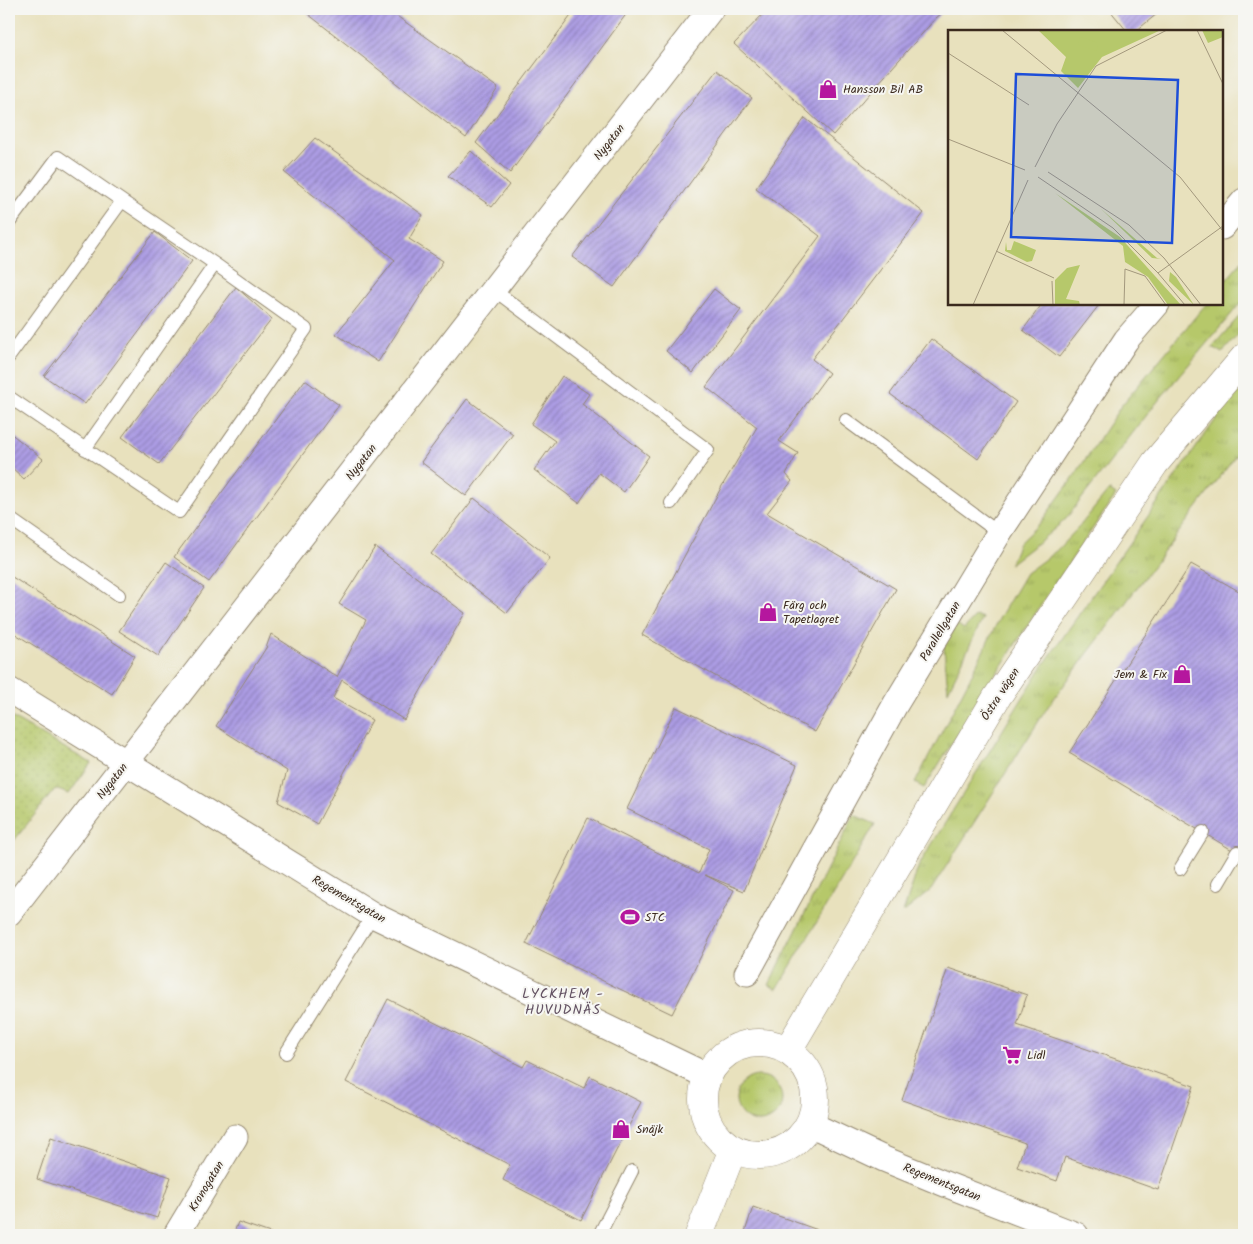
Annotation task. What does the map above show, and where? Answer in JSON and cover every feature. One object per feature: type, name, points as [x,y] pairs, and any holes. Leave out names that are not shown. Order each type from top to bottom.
[{"type":"street","name":"Nygatan","points":[[9,914],[711,9]]},
{"type":"street","points":[[1223,226],[1244,201]]},
{"type":"street","name":"Parallellgatan","points":[[747,973],[895,706],[999,534],[1126,340],[1156,305]]},
{"type":"street","name":"Östra vägen","points":[[788,1050],[997,697],[1155,463],[1244,358]]},
{"type":"street","name":"Regementsgatan","points":[[9,690],[373,915],[707,1076]]},
{"type":"street","points":[[766,1042],[788,1050],[801,1061],[813,1083],[815,1108],[810,1124],[801,1137],[781,1151],[749,1155],[734,1150],[720,1139],[709,1126],[703,1110],[703,1092],[707,1076],[721,1056],[742,1045],[766,1042]]},
{"type":"street","name":"Regementsgatan","points":[[810,1124],[936,1180],[1076,1235]]},
{"type":"street","name":"Kronogatan","points":[[176,1235],[235,1138]]},
{"type":"street","points":[[699,1235],[734,1150]]},
{"type":"lane","points":[[9,223],[58,157],[215,264],[306,329],[179,512],[9,397]]},
{"type":"lane","points":[[9,356],[122,201]]},
{"type":"lane","points":[[85,449],[215,264]]},
{"type":"lane","points":[[494,290],[708,450],[671,503]]},
{"type":"lane","points":[[846,420],[999,534]]},
{"type":"lane","points":[[9,518],[119,595]]},
{"type":"lane","points":[[1180,869],[1203,832]]},
{"type":"lane","points":[[1218,884],[1237,852]]},
{"type":"lane","points":[[286,1053],[373,915]]},
{"type":"lane","points":[[600,1235],[632,1170]]},
{"type":"green space","points":[[1244,259],[1244,299],[1153,407],[1065,520],[1010,564],[1019,543],[1040,523],[1073,478],[1121,406],[1205,305],[1223,305],[1223,284]]},
{"type":"green space","points":[[1244,311],[1244,328],[1222,353],[1212,347]]},
{"type":"green space","points":[[1244,386],[1244,445],[1049,705],[931,890],[903,913],[919,865],[1040,670],[1226,405]]},
{"type":"green space","points":[[1109,490],[1116,495],[1018,640],[924,788],[915,783],[1000,617],[1026,573],[1056,551],[1079,527]]},
{"type":"green space","points":[[976,616],[983,618],[948,691],[943,637],[950,620],[964,629]]},
{"type":"green space","points":[[9,716],[91,763],[69,794],[55,789],[9,847]]},
{"type":"green space","points":[[854,815],[875,824],[777,989],[769,985]]},
{"type":"green space","points":[[764,1076],[776,1082],[781,1090],[781,1108],[776,1116],[768,1121],[754,1122],[742,1116],[737,1108],[736,1094],[742,1082],[750,1077]]},
{"type":"building","points":[[312,9],[387,9],[498,88],[466,138],[308,14]]},
{"type":"building","points":[[576,9],[630,9],[510,173],[476,143]]},
{"type":"building","name":"Hansson Bil AB","points":[[768,9],[947,9],[936,18],[833,135],[734,44]]},
{"type":"building","points":[[1109,9],[1163,9],[1137,30],[1126,30]]},
{"type":"building","points":[[717,70],[752,98],[614,287],[572,257]]},
{"type":"building","points":[[805,118],[924,213],[812,359],[829,373],[779,441],[798,453],[786,474],[792,481],[767,513],[896,589],[815,732],[642,635],[722,486],[757,427],[706,387],[820,236],[756,188]]},
{"type":"building","points":[[315,138],[423,215],[409,239],[443,261],[378,362],[336,334],[395,260],[284,172]]},
{"type":"building","points":[[471,151],[509,185],[492,207],[448,176]]},
{"type":"building","points":[[155,232],[192,261],[85,404],[44,376]]},
{"type":"building","points":[[236,287],[272,319],[159,464],[122,437]]},
{"type":"building","points":[[714,289],[741,310],[693,373],[666,351]]},
{"type":"building","points":[[1041,305],[1099,305],[1059,357],[1023,330]]},
{"type":"building","points":[[931,339],[1016,402],[978,459],[890,394]]},
{"type":"building","points":[[562,376],[589,394],[582,404],[649,456],[624,492],[599,473],[579,503],[534,470],[555,441],[531,424]]},
{"type":"building","points":[[305,380],[339,405],[209,582],[174,557]]},
{"type":"building","points":[[467,399],[513,434],[466,496],[421,462]]},
{"type":"building","points":[[9,432],[43,459],[24,479],[9,465]]},
{"type":"building","points":[[474,498],[550,558],[507,613],[431,554]]},
{"type":"building","points":[[375,547],[465,613],[404,720],[342,680],[333,698],[372,720],[317,824],[278,802],[287,771],[216,726],[266,648],[271,634],[337,677],[366,620],[339,604]]},
{"type":"building","points":[[166,562],[204,588],[158,656],[119,631]]},
{"type":"building","name":"Jem & Fix","points":[[1191,564],[1244,594],[1244,857],[1069,753]]},
{"type":"building","points":[[9,575],[135,656],[112,694],[9,630]]},
{"type":"building","points":[[676,707],[797,765],[744,891],[705,875],[734,890],[672,1014],[526,944],[588,818],[699,873],[709,849],[627,809]]},
{"type":"building","name":"Lidl","points":[[948,968],[1027,995],[1017,1025],[1194,1086],[1158,1190],[1065,1157],[1057,1181],[1017,1167],[1025,1143],[902,1100]]},
{"type":"building","points":[[388,999],[523,1067],[527,1060],[584,1088],[590,1076],[641,1102],[581,1220],[503,1180],[510,1165],[346,1082]]},
{"type":"building","points":[[51,1137],[171,1177],[157,1218],[37,1179]]},
{"type":"building","points":[[753,1207],[832,1235],[744,1235]]},
{"type":"building","points":[[238,1222],[276,1235],[233,1235]]},
{"type":"place","name":"Hansson Bil AB","points":[[828,89]]},
{"type":"place","name":"Färg och Tapetlagret","points":[[768,612]]},
{"type":"place","name":"Jem & Fix","points":[[1182,674]]},
{"type":"place","name":"STC","points":[[630,917]]},
{"type":"place","name":"Lidl","points":[[1012,1055]]},
{"type":"place","name":"Snäjk","points":[[621,1129]]},
{"type":"district","name":"LYCKHEM - HUVUDNÄS","points":[[563,1002]]}]
